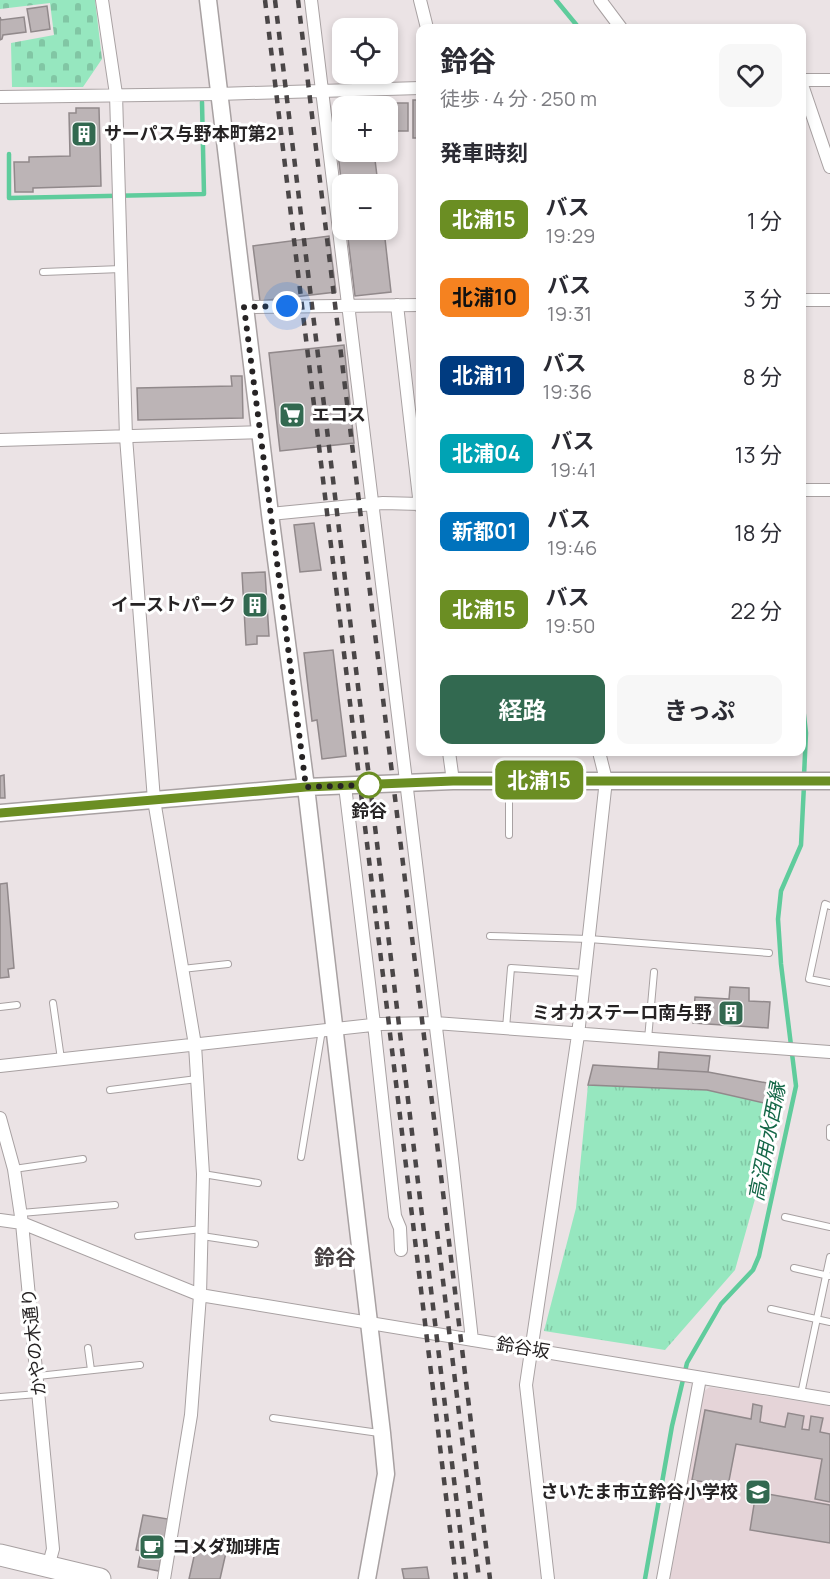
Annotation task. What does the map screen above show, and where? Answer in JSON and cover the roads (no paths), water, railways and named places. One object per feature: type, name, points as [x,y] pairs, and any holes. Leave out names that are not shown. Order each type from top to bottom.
[{"type":"highway","points":[[0,1554],[46,1573],[100,1579]]},
{"type":"street","points":[[102,0],[116,94],[126,437],[154,800],[195,1044],[203,1174],[200,1295],[191,1415],[164,1579]]},
{"type":"street","points":[[208,0],[244,307],[306,787],[328,1029],[382,1433],[386,1474],[367,1579]]},
{"type":"street","points":[[311,0],[472,1340]]},
{"type":"street","points":[[420,0],[426,24]]},
{"type":"street","points":[[600,0],[618,24]]},
{"type":"street","points":[[806,81],[830,80]]},
{"type":"street","points":[[0,97],[416,88]]},
{"type":"street","points":[[806,96],[830,167]]},
{"type":"street","points":[[806,300],[830,300]]},
{"type":"street","points":[[397,305],[416,470]]},
{"type":"street","points":[[244,307],[416,305]]},
{"type":"street","points":[[0,440],[261,432]]},
{"type":"street","points":[[806,490],[830,490]]},
{"type":"street","points":[[270,514],[372,504],[416,505]]},
{"type":"street","points":[[450,756],[453,781]]},
{"type":"street","points":[[548,1579],[526,1385],[578,1035],[606,780],[600,756]]},
{"type":"street","points":[[0,813],[306,787],[453,781],[830,781]]},
{"type":"street","points":[[345,786],[395,1216],[400,1228],[401,1250]]},
{"type":"street","points":[[0,1066],[374,1024],[435,1023],[830,1052]]},
{"type":"street","name":"かやの木通り","points":[[0,1118],[14,1169],[38,1376],[52,1549],[46,1573]]},
{"type":"street","name":"鈴谷坂","points":[[0,1220],[21,1218],[200,1295],[830,1400]]},
{"type":"street","points":[[663,1579],[695,1377]]},
{"type":"lane","points":[[43,272],[121,269]]},
{"type":"lane","points":[[509,780],[509,834]]},
{"type":"lane","points":[[830,906],[825,904],[809,979],[830,984]]},
{"type":"lane","points":[[490,936],[589,939],[769,953]]},
{"type":"lane","points":[[182,969],[228,964]]},
{"type":"lane","points":[[506,1029],[510,968],[585,973]]},
{"type":"lane","points":[[648,1040],[654,972]]},
{"type":"lane","points":[[54,1003],[61,1059]]},
{"type":"lane","points":[[0,1007],[17,1005]]},
{"type":"lane","points":[[301,1157],[328,1029]]},
{"type":"lane","points":[[110,1090],[197,1080]]},
{"type":"lane","points":[[830,1128],[830,1137]]},
{"type":"lane","points":[[14,1169],[84,1159]]},
{"type":"lane","points":[[203,1174],[258,1183]]},
{"type":"lane","points":[[21,1218],[115,1205]]},
{"type":"lane","points":[[785,1217],[830,1227]]},
{"type":"lane","points":[[138,1236],[202,1232],[255,1244]]},
{"type":"lane","points":[[801,1395],[828,1276],[830,1257]]},
{"type":"lane","points":[[794,1268],[828,1276]]},
{"type":"lane","points":[[771,1309],[830,1322]]},
{"type":"lane","points":[[88,1348],[91,1370]]},
{"type":"lane","points":[[38,1376],[140,1365]]},
{"type":"lane","points":[[0,1397],[39,1394]]},
{"type":"lane","points":[[273,1418],[382,1433]]},
{"type":"waterway","name":"高沼用水西縁","points":[[556,0],[576,24]]},
{"type":"waterway","points":[[9,154],[9,198],[204,194],[202,102]]},
{"type":"waterway","name":"高沼用水西縁","points":[[804,776],[805,756]]},
{"type":"waterway","name":"高沼用水西縁","points":[[645,1579],[672,1426],[687,1363],[721,1304],[753,1270],[759,1256],[796,1086],[781,964],[778,919],[781,891],[801,845],[804,785]]},
{"type":"railway","points":[[265,0],[456,1579]]},
{"type":"railway","points":[[275,0],[466,1579]]},
{"type":"railway","points":[[298,0],[490,1579]]},
{"type":"railway","points":[[437,1231],[479,1579]]},
{"type":"place","name":"サーパス与野本町第2","points":[[84,134]]},
{"type":"place","name":"エコス","points":[[292,415]]},
{"type":"place","name":"イーストパーク","points":[[255,605]]},
{"type":"place","name":"鈴谷","points":[[369,785]]},
{"type":"place","name":"ミオカステーロ南与野","points":[[731,1013]]},
{"type":"place","name":"さいたま市立鈴谷小学校","points":[[758,1492]]},
{"type":"place","name":"コメダ珈琲店","points":[[152,1547]]},
{"type":"district","name":"鈴谷","points":[[335,1258]]}]
